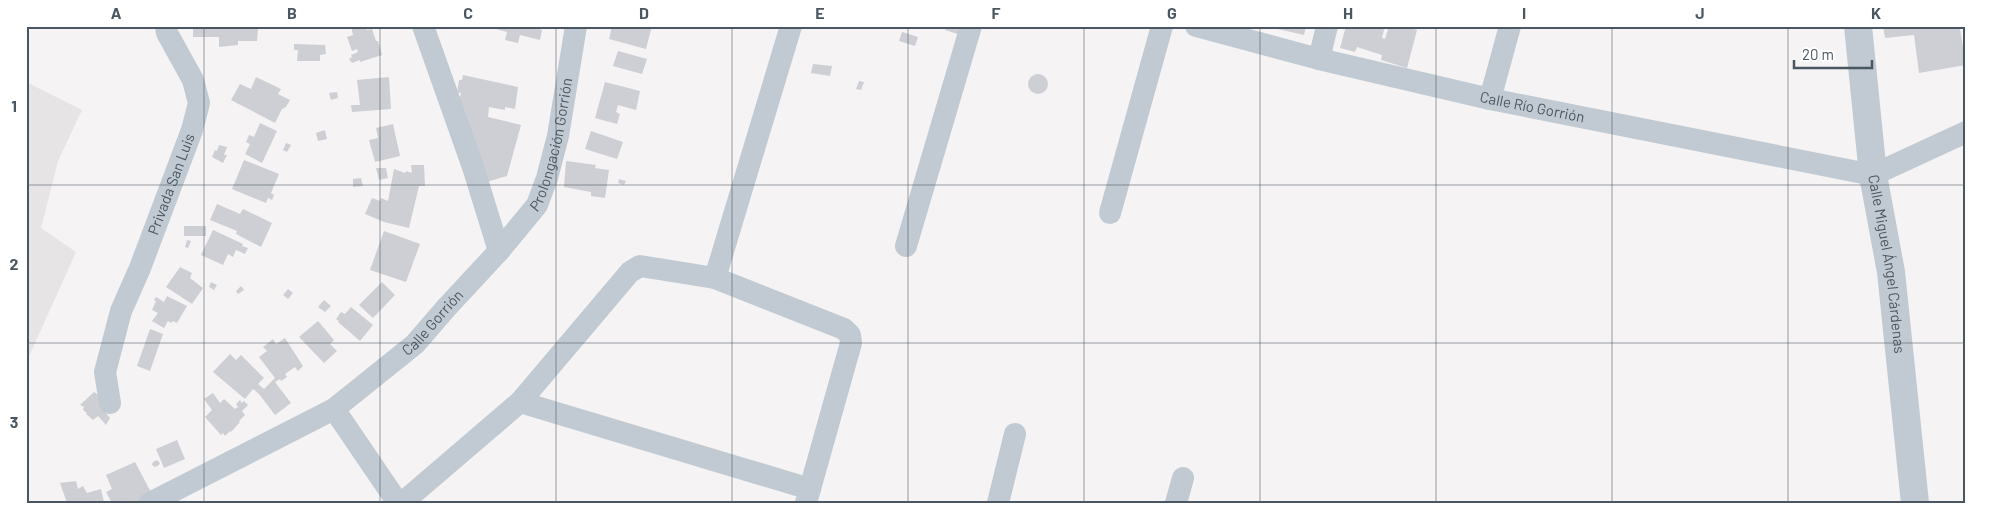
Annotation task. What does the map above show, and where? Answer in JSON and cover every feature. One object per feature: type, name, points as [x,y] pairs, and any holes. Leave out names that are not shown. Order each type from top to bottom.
[{"type":"street","name":"Privada San Luis","points":[[110,403],[105,372],[112,344],[122,311],[192,130],[199,103],[193,80],[167,33],[166,26]]},
{"type":"street","points":[[423,26],[473,167],[500,251]]},
{"type":"street","name":"Prolongación Gorrión","points":[[500,251],[537,205],[547,178],[558,136],[576,26]]},
{"type":"street","points":[[715,278],[791,26]]},
{"type":"street","points":[[906,246],[971,26]]},
{"type":"street","points":[[1110,213],[1162,26]]},
{"type":"street","name":"Calle Río Gorrión","points":[[1196,26],[1319,59],[1490,99],[1873,175]]},
{"type":"street","points":[[1319,59],[1327,26]]},
{"type":"street","points":[[1490,99],[1510,26]]},
{"type":"street","name":"Calle Miguel Ángel Cárdenas","points":[[1858,26],[1873,175],[1891,272],[1915,503]]},
{"type":"street","points":[[1873,175],[1966,132]]},
{"type":"street","name":"Calle Gorrión","points":[[150,503],[334,409],[415,344],[500,251]]},
{"type":"street","points":[[334,409],[400,503],[520,402],[630,272],[640,266],[715,278],[844,330],[850,335],[851,343],[808,496],[520,402]]},
{"type":"street","points":[[998,503],[1016,434]]},
{"type":"street","points":[[1176,503],[1183,478]]},
{"type":"shaded area","points":[[26,82],[82,110],[58,161],[41,228],[76,252],[26,363]]},
{"type":"building","points":[[193,26],[238,26],[238,29],[258,29],[257,41],[238,41],[238,45],[219,47],[219,37],[193,37]]},
{"type":"building","points":[[351,26],[365,26],[367,30],[372,29],[382,55],[352,63],[349,59],[352,57],[351,55],[358,52],[357,49],[352,51],[347,37],[353,35]]},
{"type":"building","points":[[529,26],[542,30],[540,40],[520,35],[518,43],[505,40],[507,32],[489,27]]},
{"type":"building","points":[[612,26],[652,26],[646,49],[609,39]]},
{"type":"building","points":[[946,26],[970,26],[967,37],[945,30]]},
{"type":"building","points":[[1264,26],[1306,26],[1304,35]]},
{"type":"building","points":[[1346,26],[1385,26],[1382,38],[1385,39],[1389,26],[1404,26],[1417,30],[1407,68],[1381,60],[1382,55],[1357,47],[1355,52],[1340,48]]},
{"type":"building","points":[[1883,26],[1963,26],[1960,29],[1966,65],[1919,73],[1914,35],[1885,38]]},
{"type":"building","points":[[902,32],[918,37],[915,46],[899,41]]},
{"type":"building","points":[[294,44],[325,45],[326,54],[320,55],[320,61],[297,61],[298,50],[294,50]]},
{"type":"building","points":[[618,51],[647,59],[642,74],[613,66]]},
{"type":"building","points":[[813,64],[832,66],[830,76],[811,73]]},
{"type":"building","points":[[1038,74],[1045,77],[1048,84],[1045,91],[1038,94],[1031,91],[1028,84],[1031,77]]},
{"type":"building","points":[[463,75],[518,87],[515,109],[505,107],[505,110],[489,107],[488,117],[521,125],[507,176],[476,185],[457,110],[461,93],[457,92],[459,80],[462,80]]},
{"type":"building","points":[[256,77],[281,89],[278,94],[290,100],[286,107],[282,109],[275,123],[231,100],[240,84],[251,89]]},
{"type":"building","points":[[389,77],[391,109],[352,112],[351,105],[360,105],[357,80]]},
{"type":"building","points":[[859,81],[864,82],[861,90],[856,89]]},
{"type":"building","points":[[605,82],[640,91],[636,110],[618,105],[616,112],[620,114],[617,124],[595,118]]},
{"type":"building","points":[[337,92],[338,98],[331,100],[329,93]]},
{"type":"building","points":[[260,123],[277,131],[262,163],[245,154],[250,144],[246,142],[249,135],[254,137]]},
{"type":"building","points":[[393,124],[400,156],[375,162],[369,140],[378,138],[376,128]]},
{"type":"building","points":[[325,130],[327,139],[318,141],[316,133]]},
{"type":"building","points":[[591,131],[623,142],[617,159],[585,149]]},
{"type":"building","points":[[286,143],[291,145],[287,152],[283,150]]},
{"type":"building","points":[[219,145],[227,147],[224,155],[227,155],[223,163],[212,157]]},
{"type":"building","points":[[244,160],[279,174],[271,193],[274,195],[272,200],[268,198],[266,203],[232,189]]},
{"type":"building","points":[[566,161],[596,165],[595,168],[609,170],[605,198],[591,196],[591,192],[564,187]]},
{"type":"building","points":[[411,165],[424,165],[425,186],[419,186],[409,228],[384,222],[365,214],[372,198],[380,201],[381,198],[388,201],[394,169],[405,173],[406,171],[412,173]]},
{"type":"building","points":[[376,168],[386,168],[388,178],[379,180]]},
{"type":"building","points":[[361,178],[363,186],[353,187],[353,179]]},
{"type":"building","points":[[619,179],[626,181],[624,185],[618,183]]},
{"type":"building","points":[[217,204],[240,214],[243,209],[272,223],[261,247],[236,234],[237,231],[210,220]]},
{"type":"building","points":[[184,226],[206,226],[206,236],[184,236]]},
{"type":"building","points":[[213,230],[243,244],[242,246],[248,248],[245,254],[236,250],[233,257],[228,254],[223,265],[201,255]]},
{"type":"building","points":[[384,231],[420,244],[406,282],[370,270]]},
{"type":"building","points":[[187,240],[191,241],[188,248],[185,247]]},
{"type":"building","points":[[180,267],[192,273],[190,278],[203,288],[192,304],[166,287]]},
{"type":"building","points":[[211,282],[217,285],[214,290],[209,287]]},
{"type":"building","points":[[382,282],[395,295],[373,318],[359,305]]},
{"type":"building","points":[[241,286],[244,290],[238,294],[236,291]]},
{"type":"building","points":[[288,289],[293,293],[288,299],[283,295]]},
{"type":"building","points":[[167,296],[187,306],[177,323],[168,321],[164,328],[152,321],[158,313],[152,310],[156,297],[164,302]]},
{"type":"building","points":[[324,300],[331,306],[325,312],[318,307]]},
{"type":"building","points":[[351,307],[373,325],[360,341],[336,319],[341,312],[345,314]]},
{"type":"building","points":[[318,321],[334,340],[330,344],[337,351],[324,363],[299,337]]},
{"type":"building","points":[[150,329],[163,334],[150,371],[137,366]]},
{"type":"building","points":[[285,338],[303,366],[298,371],[295,367],[285,374],[287,377],[275,382],[291,403],[275,415],[253,389],[245,399],[213,372],[230,354],[236,360],[241,355],[264,378],[258,384],[264,389],[275,378],[259,357],[267,351],[263,347],[273,339],[276,344]]},
{"type":"building","points":[[94,392],[109,402],[103,410],[110,418],[106,425],[98,416],[93,420],[83,410],[84,407],[80,405]]},
{"type":"building","points":[[213,393],[220,403],[224,399],[235,409],[238,407],[236,404],[240,400],[248,405],[242,411],[245,415],[240,422],[225,436],[223,433],[221,435],[205,417],[212,410],[204,399]]},
{"type":"building","points":[[177,440],[185,459],[164,468],[156,449]]},
{"type":"building","points":[[157,460],[160,463],[155,467],[152,465]]},
{"type":"building","points":[[135,462],[152,494],[137,503],[112,503],[106,492],[112,489],[106,475]]},
{"type":"building","points":[[76,481],[78,489],[83,486],[87,493],[101,489],[104,502],[67,503],[60,483]]}]
